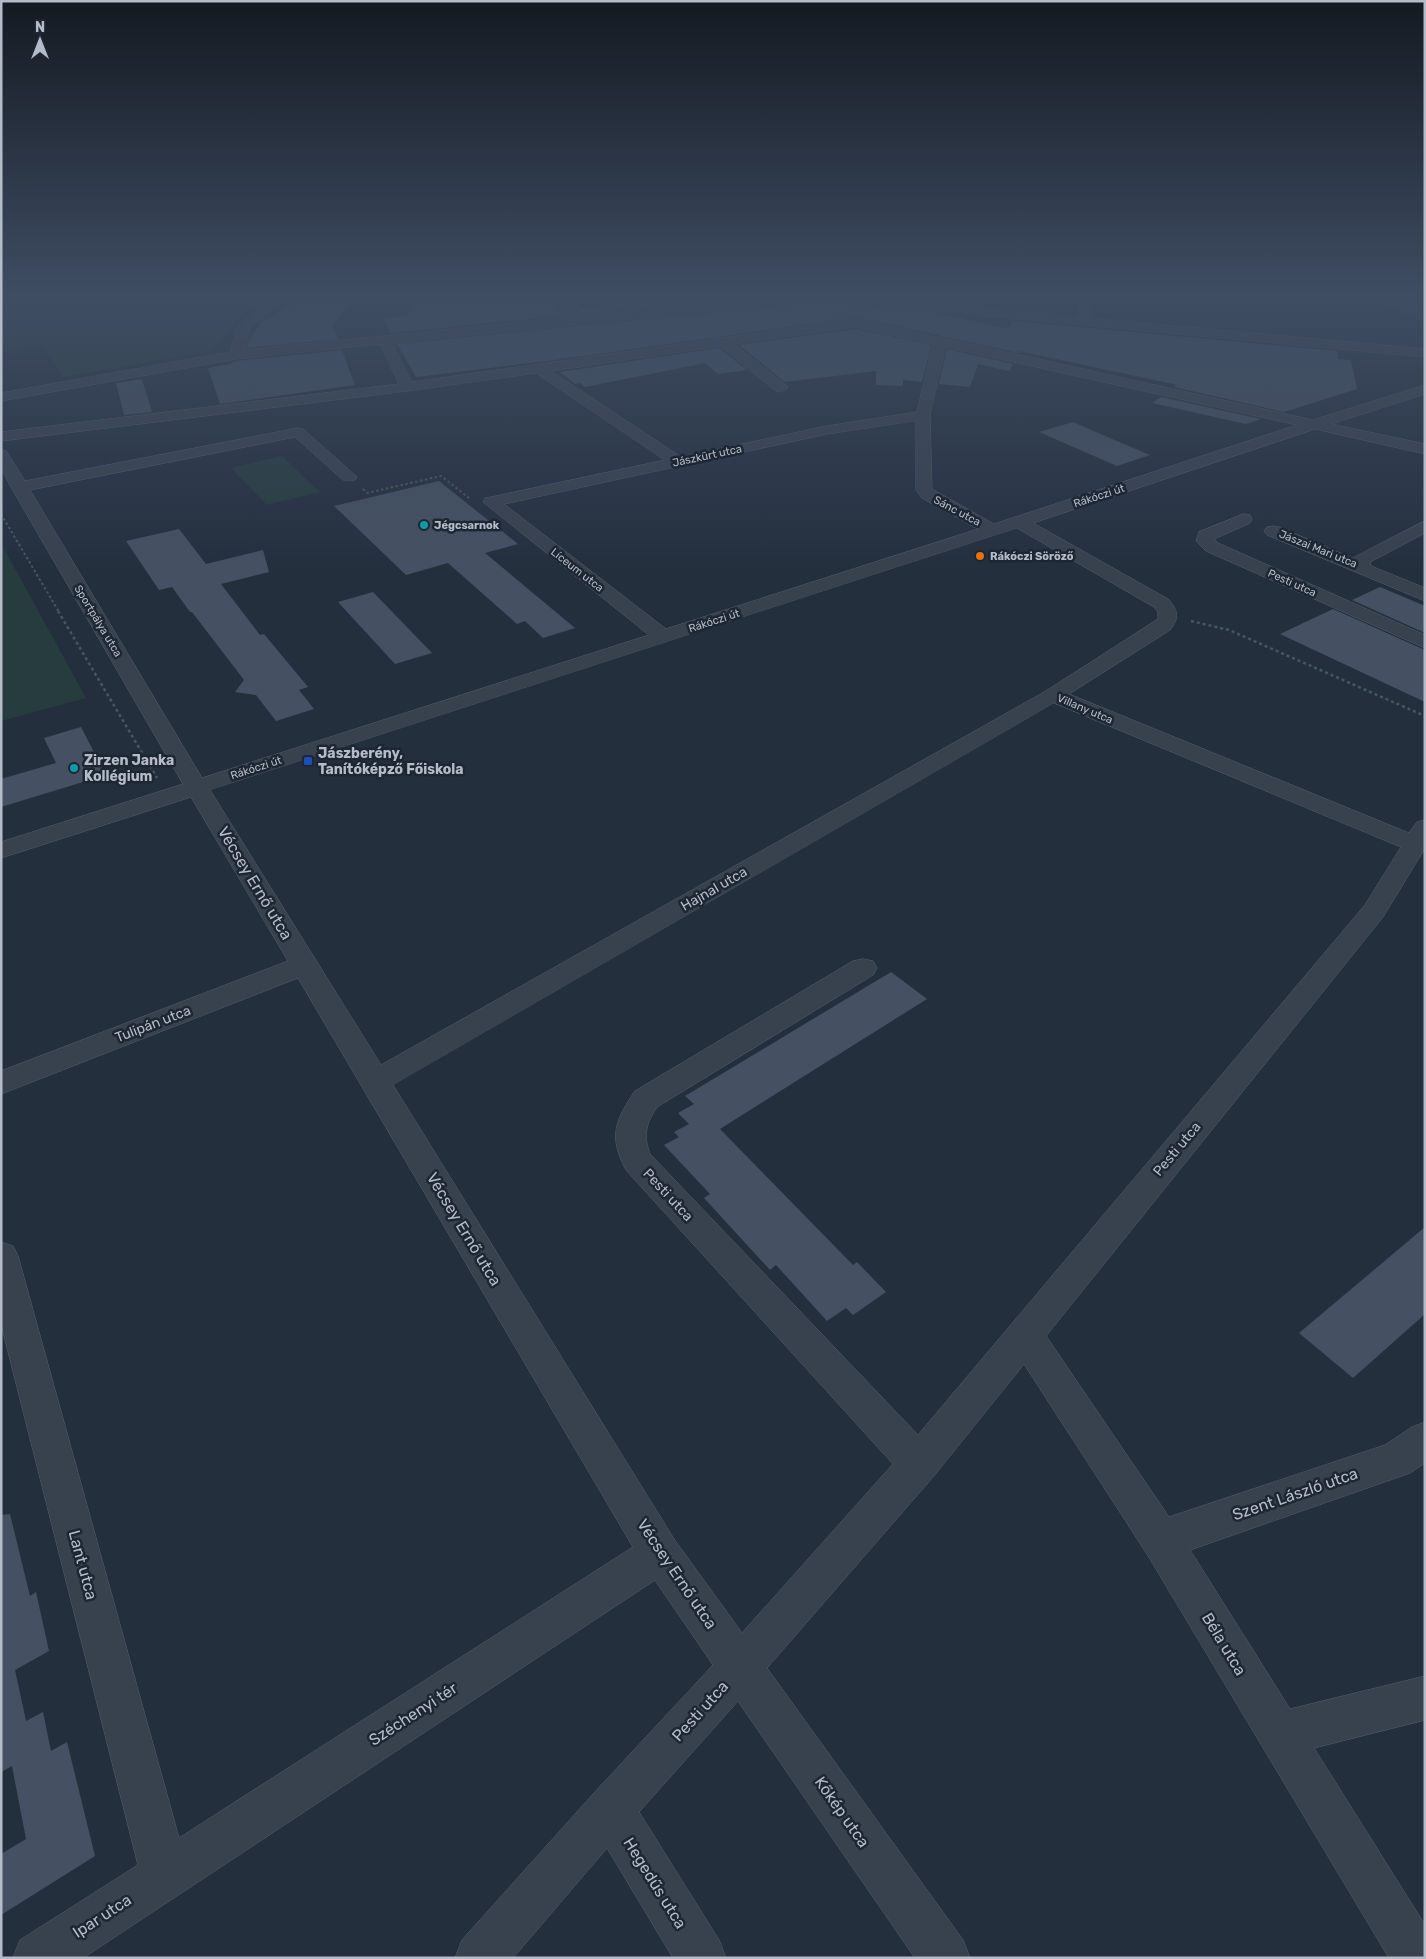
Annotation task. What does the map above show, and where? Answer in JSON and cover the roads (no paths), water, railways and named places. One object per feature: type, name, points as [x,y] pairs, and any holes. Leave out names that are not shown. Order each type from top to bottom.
[{"type":"street","points":[[1,397],[66,385]]},
{"type":"street","points":[[1,437],[418,385]]},
{"type":"street","points":[[563,385],[678,462]]},
{"type":"street","points":[[779,385],[782,388]]},
{"type":"street","name":"Sánc utca","points":[[930,385],[923,415],[924,490],[928,495],[994,530]]},
{"type":"street","points":[[1138,385],[1425,449]]},
{"type":"street","name":"Rákóczi út","points":[[1,850],[664,637],[1425,389]]},
{"type":"street","name":"Jászkürt utca","points":[[483,502],[827,430],[923,415]]},
{"type":"street","points":[[19,487],[298,432],[349,477]]},
{"type":"street","name":"Sportpálya utca","points":[[1,454],[196,787]]},
{"type":"street","name":"Líceum utca","points":[[483,502],[664,637]]},
{"type":"street","name":"Pesti utca","points":[[1244,519],[1205,536],[1205,541],[1212,547],[1425,642]]},
{"type":"street","name":"Villany utca","points":[[1019,522],[1161,603],[1168,612],[1168,620],[1163,626],[1053,695]]},
{"type":"street","name":"Jászai Mari utca","points":[[1362,568],[1360,560],[1425,526]]},
{"type":"street","name":"Jászai Mari utca","points":[[1273,531],[1425,595]]},
{"type":"street","name":"Villany utca","points":[[1053,695],[1420,835]]},
{"type":"street","name":"Hajnal utca","points":[[375,1082],[1053,695]]},
{"type":"street","name":"Vécsey Ernő utca","points":[[196,787],[660,1553],[740,1667]]},
{"type":"street","name":"Pesti utca","points":[[480,1958],[610,1809],[740,1667],[919,1464],[1024,1334],[1374,911],[1420,835]]},
{"type":"street","name":"Tulipán utca","points":[[1,1083],[304,965]]},
{"type":"street","name":"Pesti utca","points":[[863,968],[646,1099],[632,1120],[629,1142],[637,1161],[919,1464]]},
{"type":"street","name":"Lant utca","points":[[1,1256],[165,1875]]},
{"type":"street","name":"Béla utca","points":[[1024,1334],[1161,1540],[1417,1958]]},
{"type":"street","name":"Szent László utca","points":[[1161,1540],[1396,1460],[1425,1440]]},
{"type":"street","name":"Széchenyi tér","points":[[165,1875],[660,1553]]},
{"type":"street","name":"Kőkép utca","points":[[740,1667],[944,1958]]},
{"type":"street","points":[[1280,1734],[1425,1698]]},
{"type":"street","name":"Hegedűs utca","points":[[610,1809],[701,1958]]},
{"type":"street","name":"Ipar utca","points":[[38,1958],[165,1875]]},
{"type":"place","name":"Jégcsarnok","points":[[424,525]]},
{"type":"place","name":"Rákóczi Söröző","points":[[980,556]]},
{"type":"place","name":"Jászberény, Tanítóképző Főiskola","points":[[308,761]]},
{"type":"place","name":"Zirzen Janka Kollégium","points":[[74,768]]}]
